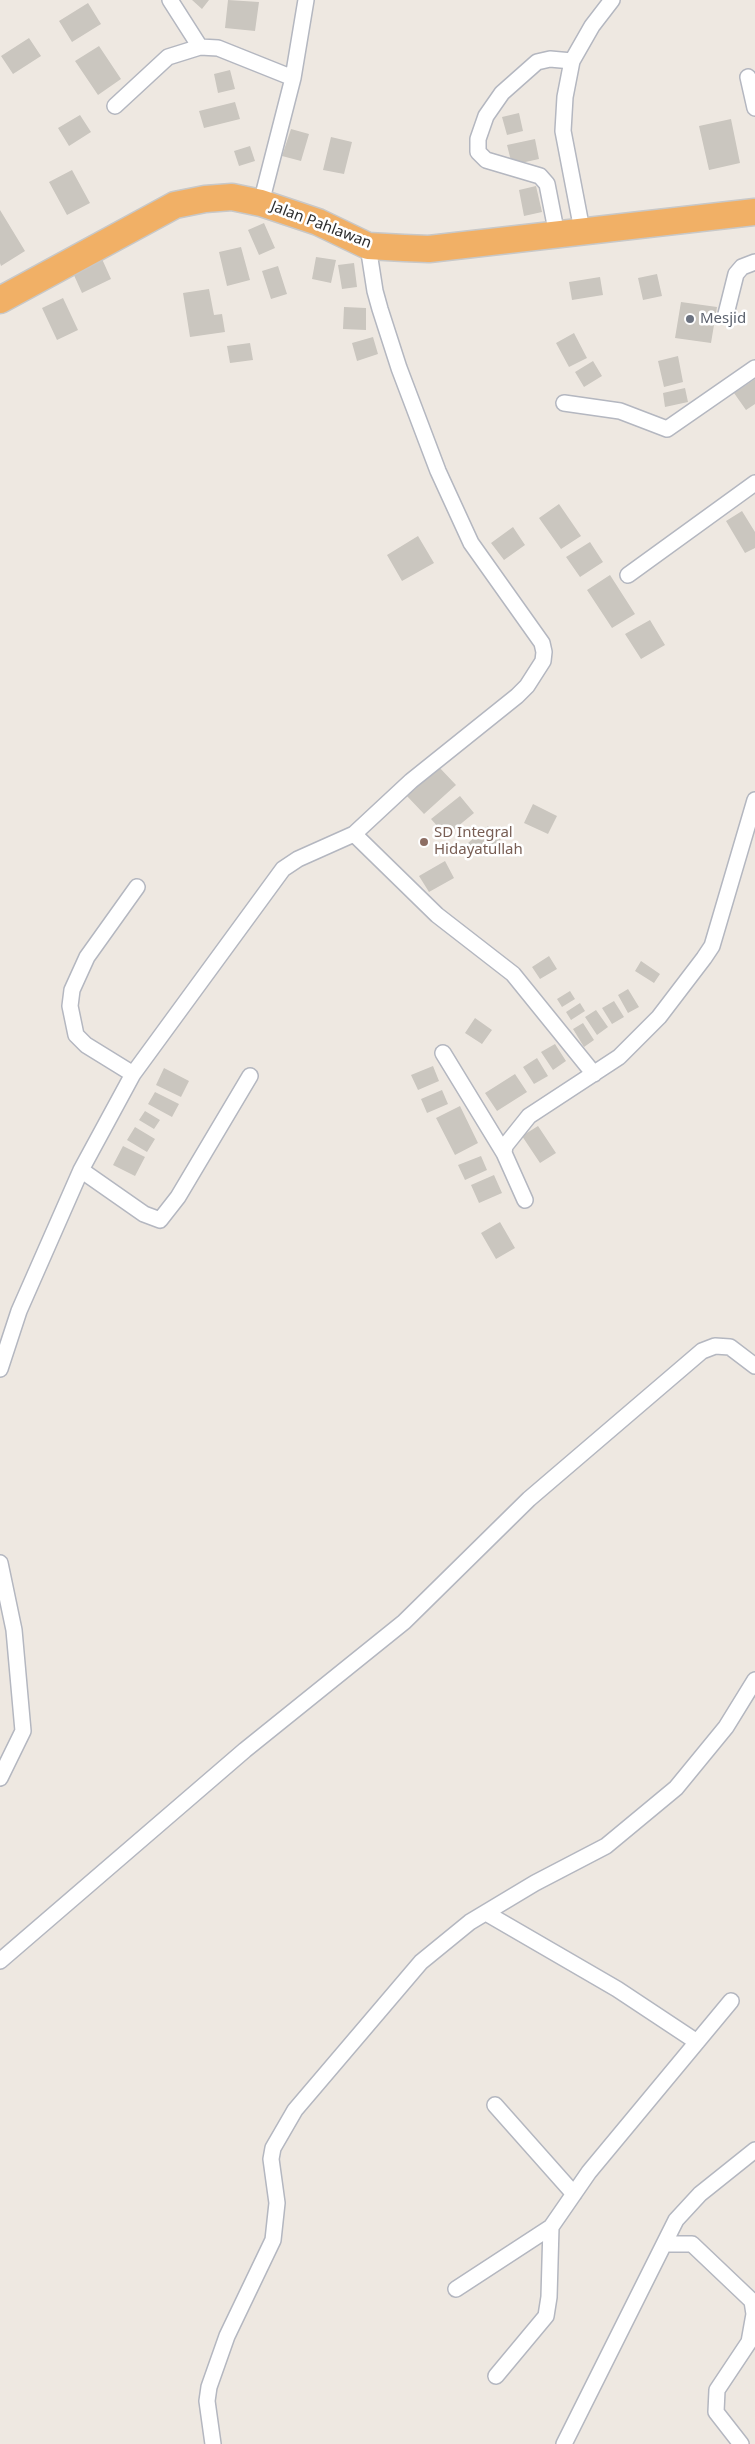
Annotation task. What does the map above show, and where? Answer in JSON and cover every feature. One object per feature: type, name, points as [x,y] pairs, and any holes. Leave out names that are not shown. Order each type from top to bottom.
[{"type":"highway","name":"Jalan Pahlawan","points":[[0,300],[175,205],[205,199],[232,197],[261,203],[318,222],[368,246],[429,249],[755,212]]},
{"type":"street","points":[[170,0],[200,47]]},
{"type":"street","points":[[261,203],[293,78],[306,0]]},
{"type":"street","points":[[569,232],[563,132],[565,97],[572,61],[592,26],[612,0]]},
{"type":"street","points":[[115,106],[168,57],[200,47],[218,48],[293,78]]},
{"type":"street","points":[[569,232],[547,184],[540,176],[486,160],[478,152],[478,139],[486,116],[502,93],[537,62],[550,59],[572,61]]},
{"type":"street","points":[[748,77],[755,108]]},
{"type":"street","points":[[0,1369],[19,1312],[81,1170],[133,1074],[283,870],[298,859],[354,834],[411,781],[517,696],[527,686],[543,661],[542,643],[471,543],[438,471],[399,368],[380,309],[375,291],[368,246]]},
{"type":"street","points":[[726,314],[736,274],[742,267],[755,262]]},
{"type":"street","points":[[564,403],[620,411],[667,429],[755,368]]},
{"type":"street","points":[[628,574],[755,483]]},
{"type":"street","points":[[504,1153],[505,1146],[529,1116],[618,1057],[659,1017],[712,946],[755,800]]},
{"type":"street","points":[[354,834],[437,915],[513,974],[594,1074]]},
{"type":"street","points":[[133,1074],[86,1045],[76,1035],[70,1006],[72,990],[87,958],[137,887]]},
{"type":"street","points":[[444,1053],[504,1153],[525,1200]]},
{"type":"street","points":[[81,1170],[144,1214],[160,1220],[178,1197],[250,1076]]},
{"type":"street","points":[[0,1961],[238,1756],[404,1622],[529,1499],[702,1351],[715,1346],[730,1347],[755,1366]]},
{"type":"street","points":[[0,1563],[14,1630],[23,1731],[0,1778]]},
{"type":"street","points":[[213,2444],[207,2401],[209,2386],[227,2336],[273,2240],[277,2200],[271,2159],[276,2142],[295,2110],[411,1972],[470,1922],[535,1883],[606,1846],[676,1788],[714,1744],[755,1680]]},
{"type":"street","points":[[486,1913],[617,1989],[697,2042]]},
{"type":"street","points":[[456,2289],[551,2227],[589,2172],[731,2001]]},
{"type":"street","points":[[495,2105],[574,2194]]},
{"type":"street","points":[[564,2444],[676,2220],[700,2194],[755,2150]]},
{"type":"street","points":[[496,2376],[546,2316],[549,2297],[551,2227]]},
{"type":"street","points":[[664,2244],[692,2244],[752,2300],[754,2314],[747,2347],[717,2390],[716,2412],[741,2444]]},
{"type":"building","points":[[192,0],[209,0],[202,9]]},
{"type":"building","points":[[228,0],[259,2],[255,31],[225,28]]},
{"type":"building","points":[[88,3],[101,24],[72,42],[59,21]]},
{"type":"building","points":[[29,38],[41,56],[13,74],[1,56]]},
{"type":"building","points":[[99,46],[121,79],[98,95],[75,61]]},
{"type":"building","points":[[230,70],[235,89],[218,93],[214,74]]},
{"type":"building","points":[[235,102],[240,119],[204,128],[199,111]]},
{"type":"building","points":[[519,113],[523,131],[507,135],[502,117]]},
{"type":"building","points":[[80,115],[91,132],[69,146],[58,128]]},
{"type":"building","points":[[731,119],[740,163],[709,170],[699,126]]},
{"type":"building","points":[[291,129],[309,134],[301,161],[282,156]]},
{"type":"building","points":[[331,137],[352,142],[344,174],[323,170]]},
{"type":"building","points":[[535,139],[539,159],[512,165],[507,145]]},
{"type":"building","points":[[250,146],[255,161],[239,166],[234,151]]},
{"type":"building","points":[[72,170],[90,203],[67,215],[49,182]]},
{"type":"building","points":[[536,186],[542,212],[524,216],[519,190]]},
{"type":"building","points":[[0,210],[25,251],[1,266],[0,263]]},
{"type":"building","points":[[264,223],[275,248],[259,255],[248,230]]},
{"type":"building","points":[[241,247],[250,280],[227,286],[219,252]]},
{"type":"building","points":[[316,257],[336,260],[331,283],[312,279]]},
{"type":"building","points":[[102,259],[111,279],[82,293],[73,273]]},
{"type":"building","points":[[354,263],[357,287],[342,289],[338,265]]},
{"type":"building","points":[[278,266],[287,294],[271,299],[262,271]]},
{"type":"building","points":[[657,274],[662,296],[643,300],[638,278]]},
{"type":"building","points":[[600,277],[603,295],[572,300],[569,282]]},
{"type":"building","points":[[209,289],[214,315],[222,314],[225,332],[190,337],[183,293]]},
{"type":"building","points":[[63,298],[78,330],[57,340],[42,308]]},
{"type":"building","points":[[681,302],[717,307],[711,343],[675,338]]},
{"type":"building","points":[[344,307],[366,308],[366,330],[343,329]]},
{"type":"building","points":[[574,333],[587,358],[569,367],[556,343]]},
{"type":"building","points":[[373,337],[378,354],[357,361],[352,343]]},
{"type":"building","points":[[250,343],[253,360],[230,363],[227,346]]},
{"type":"building","points":[[678,356],[683,382],[664,387],[658,361]]},
{"type":"building","points":[[593,361],[602,376],[584,387],[575,372]]},
{"type":"building","points":[[755,379],[755,404],[746,410],[734,393]]},
{"type":"building","points":[[685,388],[688,402],[665,407],[663,393]]},
{"type":"building","points":[[559,504],[581,536],[561,549],[539,518]]},
{"type":"building","points":[[742,511],[755,532],[755,548],[745,553],[726,521]]},
{"type":"building","points":[[513,527],[525,545],[504,560],[491,543]]},
{"type":"building","points":[[418,536],[434,563],[402,581],[387,555]]},
{"type":"building","points":[[590,542],[603,562],[580,577],[566,557]]},
{"type":"building","points":[[610,575],[635,614],[612,628],[587,590]]},
{"type":"building","points":[[650,620],[665,645],[641,659],[625,634]]},
{"type":"building","points":[[438,766],[456,785],[424,814],[406,795]]},
{"type":"building","points":[[460,796],[474,813],[446,836],[431,819]]},
{"type":"building","points":[[533,804],[557,816],[548,834],[524,823]]},
{"type":"building","points":[[488,826],[501,840],[481,857],[468,843]]},
{"type":"building","points":[[445,861],[454,878],[429,892],[419,876]]},
{"type":"building","points":[[549,956],[557,969],[540,979],[532,967]]},
{"type":"building","points":[[641,961],[660,974],[654,983],[635,971]]},
{"type":"building","points":[[628,989],[639,1007],[628,1013],[618,995]]},
{"type":"building","points":[[570,991],[575,999],[562,1007],[557,999]]},
{"type":"building","points":[[614,1001],[624,1017],[612,1024],[602,1008]]},
{"type":"building","points":[[580,1003],[585,1011],[571,1020],[566,1012]]},
{"type":"building","points":[[596,1010],[608,1027],[597,1035],[585,1017]]},
{"type":"building","points":[[475,1018],[492,1030],[482,1044],[465,1033]]},
{"type":"building","points":[[583,1023],[594,1040],[584,1047],[573,1029]]},
{"type":"building","points":[[555,1044],[566,1061],[553,1070],[541,1052]]},
{"type":"building","points":[[537,1058],[548,1076],[534,1084],[523,1067]]},
{"type":"building","points":[[433,1066],[439,1081],[418,1090],[411,1075]]},
{"type":"building","points":[[164,1068],[189,1081],[181,1097],[156,1085]]},
{"type":"building","points":[[515,1074],[527,1092],[497,1111],[485,1093]]},
{"type":"building","points":[[442,1090],[448,1104],[427,1113],[421,1099]]},
{"type":"building","points":[[155,1092],[179,1104],[172,1117],[148,1104]]},
{"type":"building","points":[[460,1106],[478,1143],[455,1155],[436,1118]]},
{"type":"building","points":[[145,1111],[160,1120],[154,1129],[139,1120]]},
{"type":"building","points":[[538,1126],[556,1153],[540,1163],[522,1136]]},
{"type":"building","points":[[135,1127],[155,1139],[147,1152],[127,1140]]},
{"type":"building","points":[[123,1146],[145,1157],[135,1176],[113,1165]]},
{"type":"building","points":[[481,1156],[487,1170],[465,1180],[458,1165]]},
{"type":"building","points":[[494,1175],[502,1193],[479,1203],[471,1185]]},
{"type":"building","points":[[500,1222],[515,1248],[496,1259],[481,1233]]},
{"type":"place","name":"Mesjid","points":[[690,319]]},
{"type":"place","name":"SD Integral Hidayatullah","points":[[424,842]]}]
